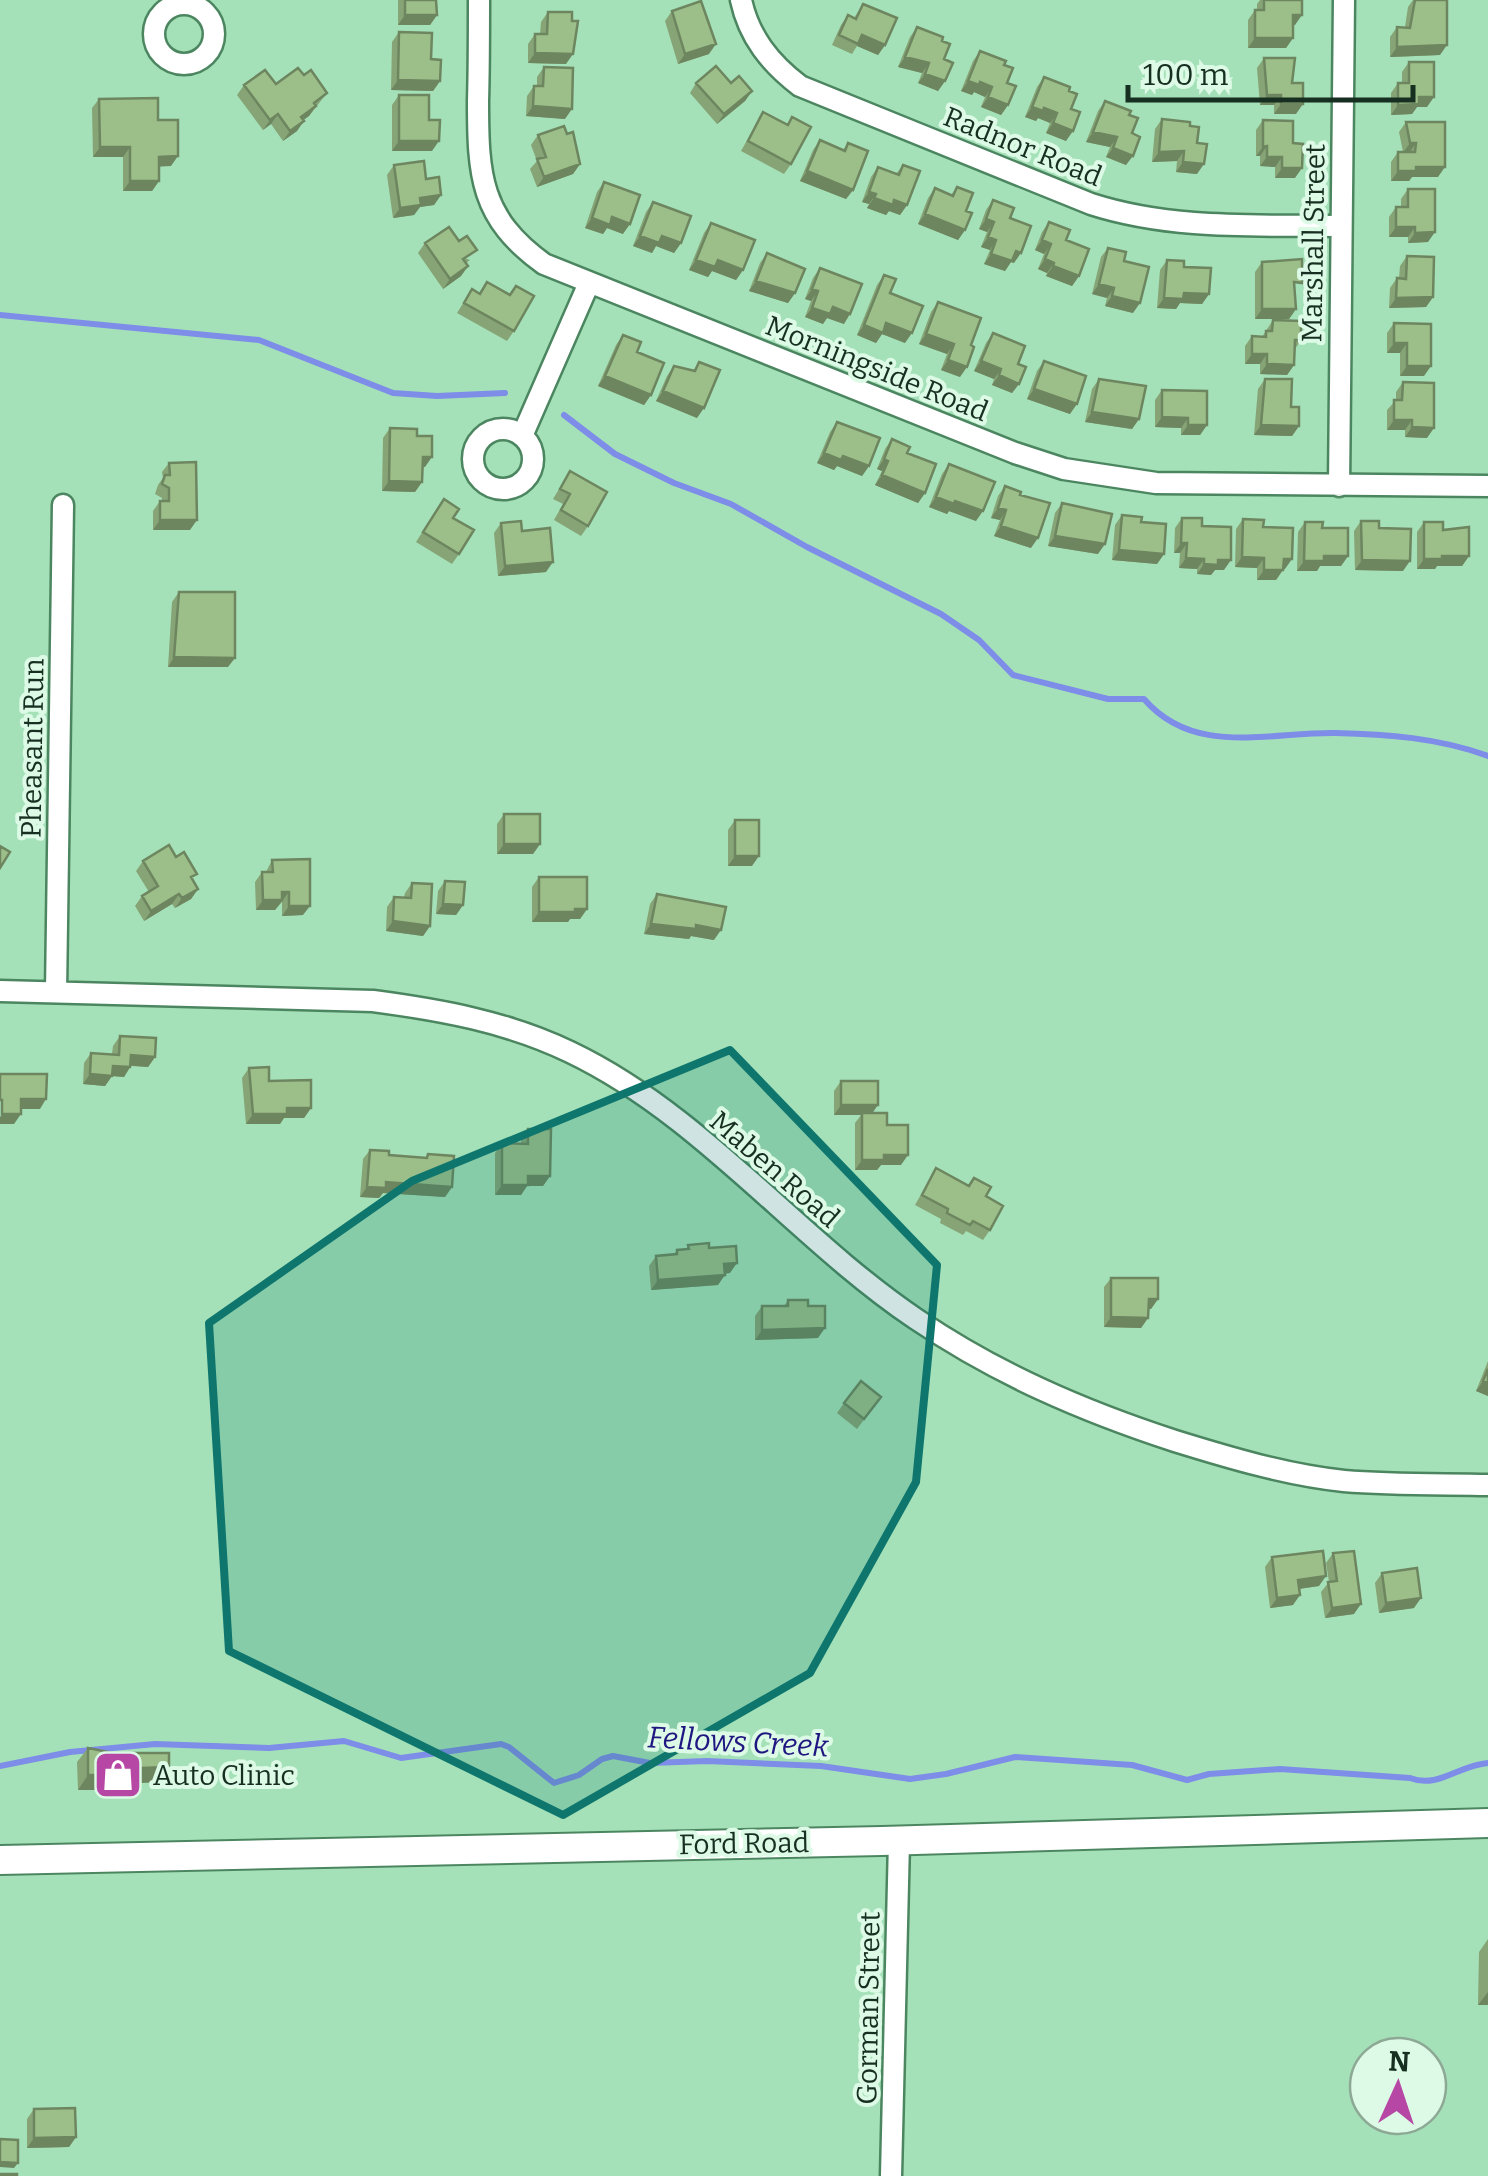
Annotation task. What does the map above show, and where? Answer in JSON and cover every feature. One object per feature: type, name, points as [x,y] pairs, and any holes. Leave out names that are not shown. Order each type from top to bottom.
[{"type":"main road","name":"Ford Road","points":[[0,1860],[899,1841],[1488,1823]]},
{"type":"street","name":"Morningside Road","points":[[479,0],[478,152],[482,184],[507,232],[544,264],[1015,453],[1064,469],[1156,484],[1488,486]]},
{"type":"street","name":"Radnor Road","points":[[741,0],[751,31],[765,54],[800,86],[1091,204],[1122,214],[1187,224],[1340,226]]},
{"type":"street","name":"Marshall Street","points":[[1339,486],[1344,0]]},
{"type":"street","points":[[522,436],[588,283]]},
{"type":"street","name":"Pheasant Run","points":[[56,992],[63,504]]},
{"type":"street","name":"Maben Road","points":[[0,991],[373,1001],[459,1015],[526,1034],[596,1065],[649,1099],[864,1281],[975,1357],[1037,1390],[1101,1416],[1285,1472],[1372,1483],[1488,1485]]},
{"type":"street","name":"Gorman Street","points":[[891,2176],[899,1841]]},
{"type":"highlighted area","points":[[730,1050],[937,1265],[916,1482],[810,1673],[563,1815],[229,1651],[209,1323],[412,1181]]},
{"type":"building","points":[[405,0],[436,0],[437,15],[405,15]]},
{"type":"building","points":[[1264,0],[1302,0],[1302,15],[1293,15],[1293,38],[1255,38],[1255,10],[1264,10]]},
{"type":"building","points":[[1415,0],[1447,0],[1447,45],[1397,47],[1397,27],[1410,28]]},
{"type":"building","points":[[701,1],[716,44],[685,54],[672,11]]},
{"type":"building","points":[[863,4],[897,18],[885,45],[862,35],[858,44],[839,35],[848,15],[856,19]]},
{"type":"building","points":[[548,12],[572,12],[572,21],[578,21],[573,54],[535,53],[535,34],[547,34]]},
{"type":"building","points":[[917,27],[943,37],[942,41],[950,44],[944,59],[953,63],[945,81],[925,74],[929,63],[905,57]]},
{"type":"building","points":[[399,32],[432,33],[431,59],[441,60],[440,81],[398,80]]},
{"type":"building","points":[[980,51],[1006,61],[1004,65],[1013,68],[1007,83],[1016,86],[1008,105],[988,97],[992,87],[968,81]]},
{"type":"building","points":[[1264,58],[1295,58],[1292,83],[1303,83],[1303,104],[1281,104],[1281,95],[1267,95]]},
{"type":"building","points":[[1409,62],[1434,62],[1434,97],[1419,97],[1419,104],[1398,105],[1398,83],[1409,83]]},
{"type":"building","points":[[716,66],[731,83],[739,76],[752,91],[724,114],[696,83]]},
{"type":"building","points":[[544,67],[573,68],[572,109],[533,106],[534,86],[543,86]]},
{"type":"building","points":[[298,68],[304,75],[311,70],[327,93],[301,117],[304,121],[290,131],[278,114],[270,120],[244,85],[265,70],[276,84]]},
{"type":"building","points":[[1044,77],[1070,87],[1069,91],[1077,94],[1071,109],[1080,112],[1073,131],[1053,123],[1057,113],[1032,107]]},
{"type":"building","points":[[399,95],[429,95],[429,120],[440,120],[439,141],[399,141]]},
{"type":"building","points":[[158,98],[158,120],[178,120],[178,156],[159,157],[159,181],[130,181],[130,147],[100,147],[99,99]]},
{"type":"building","points":[[1105,101],[1131,111],[1129,115],[1138,118],[1132,133],[1140,137],[1133,156],[1113,148],[1117,137],[1093,132]]},
{"type":"building","points":[[763,112],[788,125],[792,117],[811,127],[791,164],[748,141]]},
{"type":"building","points":[[1162,119],[1199,127],[1197,143],[1207,144],[1204,164],[1183,162],[1184,151],[1159,152]]},
{"type":"building","points":[[1263,120],[1293,121],[1293,143],[1303,144],[1302,168],[1282,168],[1282,157],[1267,157]]},
{"type":"building","points":[[1406,122],[1445,122],[1445,167],[1398,171],[1398,152],[1415,152],[1416,143],[1410,143]]},
{"type":"building","points":[[564,126],[567,134],[573,132],[580,164],[544,177],[537,159],[546,157],[538,135]]},
{"type":"building","points":[[820,140],[845,151],[848,143],[868,151],[853,190],[807,171]]},
{"type":"building","points":[[424,161],[426,179],[439,177],[441,195],[420,198],[421,205],[400,208],[394,165]]},
{"type":"building","points":[[903,165],[920,171],[907,205],[874,198],[876,194],[869,192],[878,167],[899,175]]},
{"type":"building","points":[[604,182],[640,195],[630,224],[612,217],[610,225],[592,218]]},
{"type":"building","points":[[957,187],[973,193],[966,211],[972,213],[965,230],[925,214],[935,188],[953,196]]},
{"type":"building","points":[[1408,189],[1435,189],[1435,232],[1415,233],[1415,227],[1396,227],[1396,207],[1408,207]]},
{"type":"building","points":[[993,200],[1014,208],[1010,218],[1031,226],[1021,253],[1016,251],[1012,261],[991,254],[996,240],[988,237],[994,222],[986,219]]},
{"type":"building","points":[[653,202],[691,216],[681,243],[662,236],[659,243],[640,236]]},
{"type":"building","points":[[1049,222],[1070,230],[1066,240],[1089,249],[1079,276],[1045,259],[1051,244],[1042,240]]},
{"type":"building","points":[[711,223],[755,240],[743,270],[718,260],[715,267],[696,260]]},
{"type":"building","points":[[449,227],[459,241],[467,236],[477,250],[463,259],[468,266],[450,279],[425,243]]},
{"type":"building","points":[[1108,248],[1126,252],[1124,261],[1149,267],[1140,303],[1112,296],[1114,288],[1099,284]]},
{"type":"building","points":[[767,253],[805,269],[795,293],[756,281]]},
{"type":"building","points":[[1407,256],[1434,257],[1433,297],[1396,298],[1397,278],[1406,279]]},
{"type":"building","points":[[1302,259],[1302,283],[1294,282],[1296,309],[1262,309],[1262,262]]},
{"type":"building","points":[[1167,260],[1184,261],[1184,267],[1211,268],[1209,294],[1184,293],[1183,299],[1164,298]]},
{"type":"building","points":[[820,268],[862,284],[850,314],[833,307],[830,314],[812,308],[818,291],[812,289]]},
{"type":"building","points":[[884,275],[896,279],[890,293],[923,306],[912,333],[886,323],[883,333],[864,325]]},
{"type":"building","points":[[487,282],[510,295],[516,286],[534,296],[514,331],[464,303],[472,289],[480,294]]},
{"type":"building","points":[[938,302],[981,318],[967,367],[948,360],[954,344],[926,334]]},
{"type":"building","points":[[1273,320],[1301,321],[1294,365],[1267,364],[1267,354],[1252,354],[1252,336],[1266,337],[1266,331],[1272,331]]},
{"type":"building","points":[[1394,323],[1431,324],[1431,366],[1407,366],[1407,343],[1394,343]]},
{"type":"building","points":[[993,333],[1025,346],[1018,364],[1026,367],[1019,384],[999,375],[1001,369],[981,361]]},
{"type":"building","points":[[623,335],[641,342],[637,352],[664,363],[651,395],[605,376]]},
{"type":"building","points":[[1044,361],[1086,376],[1077,404],[1034,389]]},
{"type":"building","points":[[699,362],[720,370],[704,408],[663,391],[674,366],[695,371]]},
{"type":"building","points":[[1099,379],[1146,386],[1139,419],[1092,412]]},
{"type":"building","points":[[1265,379],[1292,379],[1291,407],[1299,407],[1299,426],[1261,425]]},
{"type":"building","points":[[1403,382],[1434,383],[1434,428],[1412,427],[1412,420],[1394,420],[1394,400],[1402,400]]},
{"type":"building","points":[[1162,390],[1207,391],[1207,425],[1188,425],[1188,418],[1162,417]]},
{"type":"building","points":[[837,422],[880,438],[869,466],[824,453]]},
{"type":"building","points":[[390,428],[417,429],[417,436],[432,436],[432,457],[423,457],[422,482],[389,481]]},
{"type":"building","points":[[892,439],[910,447],[907,453],[936,464],[925,493],[882,475]]},
{"type":"building","points":[[196,462],[197,520],[160,520],[160,501],[169,501],[169,488],[162,484],[165,475],[170,475],[169,463]]},
{"type":"building","points":[[949,464],[995,482],[983,511],[936,497]]},
{"type":"building","points":[[570,471],[607,492],[588,526],[561,510],[570,494],[560,489]]},
{"type":"building","points":[[1005,486],[1021,492],[1020,495],[1050,503],[1038,538],[1001,526],[1006,510],[998,508]]},
{"type":"building","points":[[444,499],[459,509],[453,518],[474,530],[459,554],[423,532]]},
{"type":"building","points":[[1062,503],[1112,514],[1105,544],[1055,536]]},
{"type":"building","points":[[1122,515],[1142,517],[1141,522],[1166,524],[1164,554],[1119,550]]},
{"type":"building","points":[[1182,518],[1202,518],[1202,526],[1231,527],[1231,560],[1218,560],[1218,565],[1186,558],[1187,543],[1181,543]]},
{"type":"building","points":[[1243,519],[1264,520],[1263,527],[1293,528],[1292,559],[1284,559],[1283,570],[1264,570],[1264,558],[1242,557]]},
{"type":"building","points":[[521,521],[522,531],[550,528],[553,562],[505,566],[501,523]]},
{"type":"building","points":[[1361,521],[1379,521],[1379,528],[1411,529],[1410,561],[1362,560]]},
{"type":"building","points":[[1305,522],[1323,522],[1322,528],[1348,528],[1348,556],[1304,561]]},
{"type":"building","points":[[1424,522],[1443,522],[1443,530],[1469,527],[1469,556],[1424,559]]},
{"type":"building","points":[[179,592],[235,592],[235,658],[174,657]]},
{"type":"building","points":[[504,814],[540,814],[540,844],[504,844]]},
{"type":"building","points":[[735,820],[759,820],[759,856],[735,856]]},
{"type":"building","points":[[169,845],[176,857],[184,852],[197,874],[191,877],[198,889],[182,898],[179,894],[151,911],[142,896],[158,886],[143,861]]},
{"type":"building","points":[[0,846],[10,852],[0,868]]},
{"type":"building","points":[[310,859],[310,906],[289,906],[289,892],[282,892],[282,900],[263,900],[262,872],[273,872],[272,860]]},
{"type":"building","points":[[539,877],[587,877],[587,909],[539,912]]},
{"type":"building","points":[[445,881],[465,882],[463,905],[443,904]]},
{"type":"building","points":[[412,883],[432,884],[430,926],[393,921],[394,897],[411,898]]},
{"type":"building","points":[[657,894],[726,907],[721,930],[651,924]]},
{"type":"building","points":[[120,1036],[156,1038],[155,1057],[131,1055],[130,1067],[113,1066],[112,1076],[90,1074],[91,1053],[119,1055]]},
{"type":"building","points":[[269,1067],[269,1081],[311,1080],[311,1108],[287,1108],[287,1114],[253,1114],[249,1068]]},
{"type":"building","points":[[0,1074],[47,1074],[46,1099],[21,1099],[21,1114],[2,1114]]},
{"type":"building","points":[[841,1081],[878,1081],[878,1105],[841,1105]]},
{"type":"building","points":[[862,1113],[887,1113],[887,1125],[908,1125],[908,1155],[862,1160]]},
{"type":"building","points":[[528,1129],[551,1129],[550,1176],[528,1176],[528,1185],[502,1185],[502,1143],[528,1144]]},
{"type":"building","points":[[370,1150],[427,1158],[428,1154],[454,1156],[452,1187],[386,1182],[386,1188],[367,1187]]},
{"type":"building","points":[[936,1168],[969,1186],[974,1178],[991,1187],[986,1196],[1003,1206],[990,1230],[973,1221],[970,1225],[922,1195]]},
{"type":"building","points":[[709,1243],[709,1248],[736,1246],[737,1263],[724,1264],[725,1275],[658,1280],[656,1256],[677,1254],[677,1250],[689,1249],[688,1245]]},
{"type":"building","points":[[1111,1278],[1158,1278],[1158,1299],[1149,1299],[1148,1318],[1111,1317]]},
{"type":"building","points":[[788,1300],[808,1300],[808,1306],[825,1306],[825,1328],[762,1330],[762,1306],[788,1306]]},
{"type":"building","points":[[861,1381],[881,1397],[864,1419],[844,1403]]},
{"type":"building","points":[[1323,1551],[1326,1576],[1298,1580],[1300,1595],[1277,1598],[1272,1557]]},
{"type":"building","points":[[1354,1551],[1361,1604],[1332,1608],[1328,1582],[1337,1581],[1333,1553]]},
{"type":"building","points":[[1417,1568],[1421,1598],[1386,1603],[1382,1573]]},
{"type":"building","points":[[88,1748],[113,1753],[169,1753],[169,1767],[142,1768],[142,1780],[109,1780],[109,1775],[88,1775]]},
{"type":"building","points":[[75,2108],[76,2137],[34,2138],[34,2109]]},
{"type":"building","points":[[0,2139],[18,2140],[18,2163],[0,2162]]},
{"type":"waterway","points":[[0,315],[259,340],[393,393],[505,393]]},
{"type":"waterway","points":[[564,415],[615,454],[674,483],[731,504],[941,614],[979,640],[1013,675],[1108,699],[1144,699],[1164,717],[1209,735],[1374,734],[1432,741],[1488,756]]},
{"type":"waterway","name":"Fellows Creek","points":[[0,1766],[70,1752],[155,1744],[269,1748],[344,1741],[401,1758],[501,1744],[554,1783],[579,1775],[613,1756],[650,1763],[821,1766],[910,1779],[1015,1757],[1132,1765],[1187,1780],[1209,1774],[1280,1769],[1430,1781],[1488,1763]]},
{"type":"place","name":"Auto Clinic","points":[[118,1775]]}]
